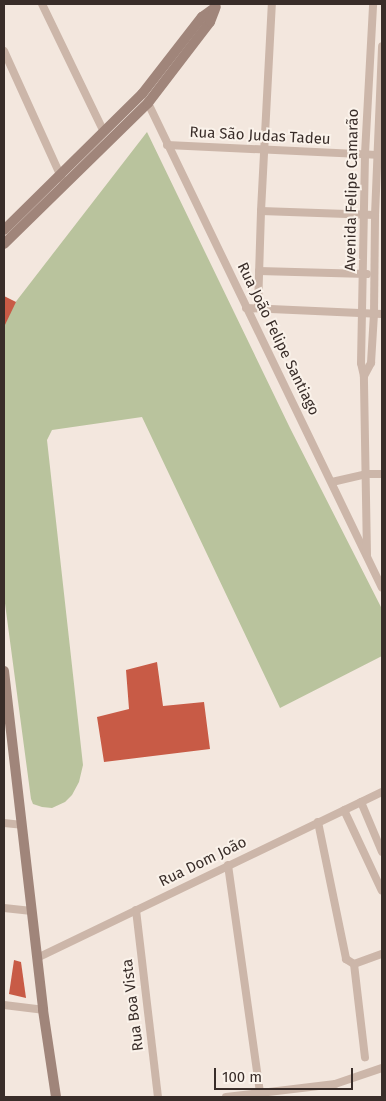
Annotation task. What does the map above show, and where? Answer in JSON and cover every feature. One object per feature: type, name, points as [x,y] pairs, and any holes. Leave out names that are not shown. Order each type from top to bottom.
[{"type":"main road","points":[[4,230],[142,94],[202,16],[214,5]]},
{"type":"main road","points":[[4,244],[148,103],[210,22],[214,5]]},
{"type":"main road","points":[[4,670],[6,706],[22,825],[43,1010],[56,1097]]},
{"type":"main road","points":[[50,1097],[53,1084]]},
{"type":"street","points":[[42,4],[104,132]]},
{"type":"street","name":"Rua João Felipe Santiago","points":[[258,307],[272,4]]},
{"type":"street","name":"Avenida Felipe Camarão","points":[[367,555],[364,376],[361,363],[365,154],[373,4]]},
{"type":"street","name":"Avenida Felipe Camarão","points":[[364,376],[371,363],[378,314],[375,274],[375,215],[380,155],[382,46]]},
{"type":"street","points":[[4,51],[64,185]]},
{"type":"street","name":"Rua João Felipe Santiago","points":[[148,103],[382,588]]},
{"type":"street","name":"Rua São Judas Tadeu","points":[[167,145],[380,155]]},
{"type":"street","points":[[261,211],[375,215]]},
{"type":"street","points":[[259,271],[375,274]]},
{"type":"street","points":[[246,308],[258,307],[378,314]]},
{"type":"street","points":[[332,482],[366,474],[382,474]]},
{"type":"street","name":"Rua Dom João","points":[[37,958],[382,792]]},
{"type":"street","points":[[361,802],[382,852]]},
{"type":"street","points":[[344,810],[382,891]]},
{"type":"street","points":[[318,822],[346,959],[354,964]]},
{"type":"street","points":[[4,823],[22,825]]},
{"type":"street","points":[[228,865],[260,1092]]},
{"type":"street","points":[[4,908],[32,912]]},
{"type":"street","name":"Rua Boa Vista","points":[[136,910],[158,1097]]},
{"type":"street","points":[[354,964],[382,954]]},
{"type":"street","points":[[354,964],[365,1058]]},
{"type":"street","points":[[4,1005],[43,1010]]},
{"type":"street","points":[[226,1097],[336,1084],[382,1068]]},
{"type":"green space","points":[[147,132],[290,428],[382,609],[382,656],[280,708],[142,417],[52,430],[47,440],[83,765],[79,782],[72,795],[65,802],[52,808],[42,807],[33,804],[31,799],[4,596],[4,317]]},
{"type":"building","points":[[4,296],[16,302],[4,327]]},
{"type":"building","points":[[157,662],[163,706],[204,702],[210,749],[104,762],[97,717],[129,709],[126,670]]},
{"type":"building","points":[[14,960],[21,962],[26,998],[9,994]]}]
